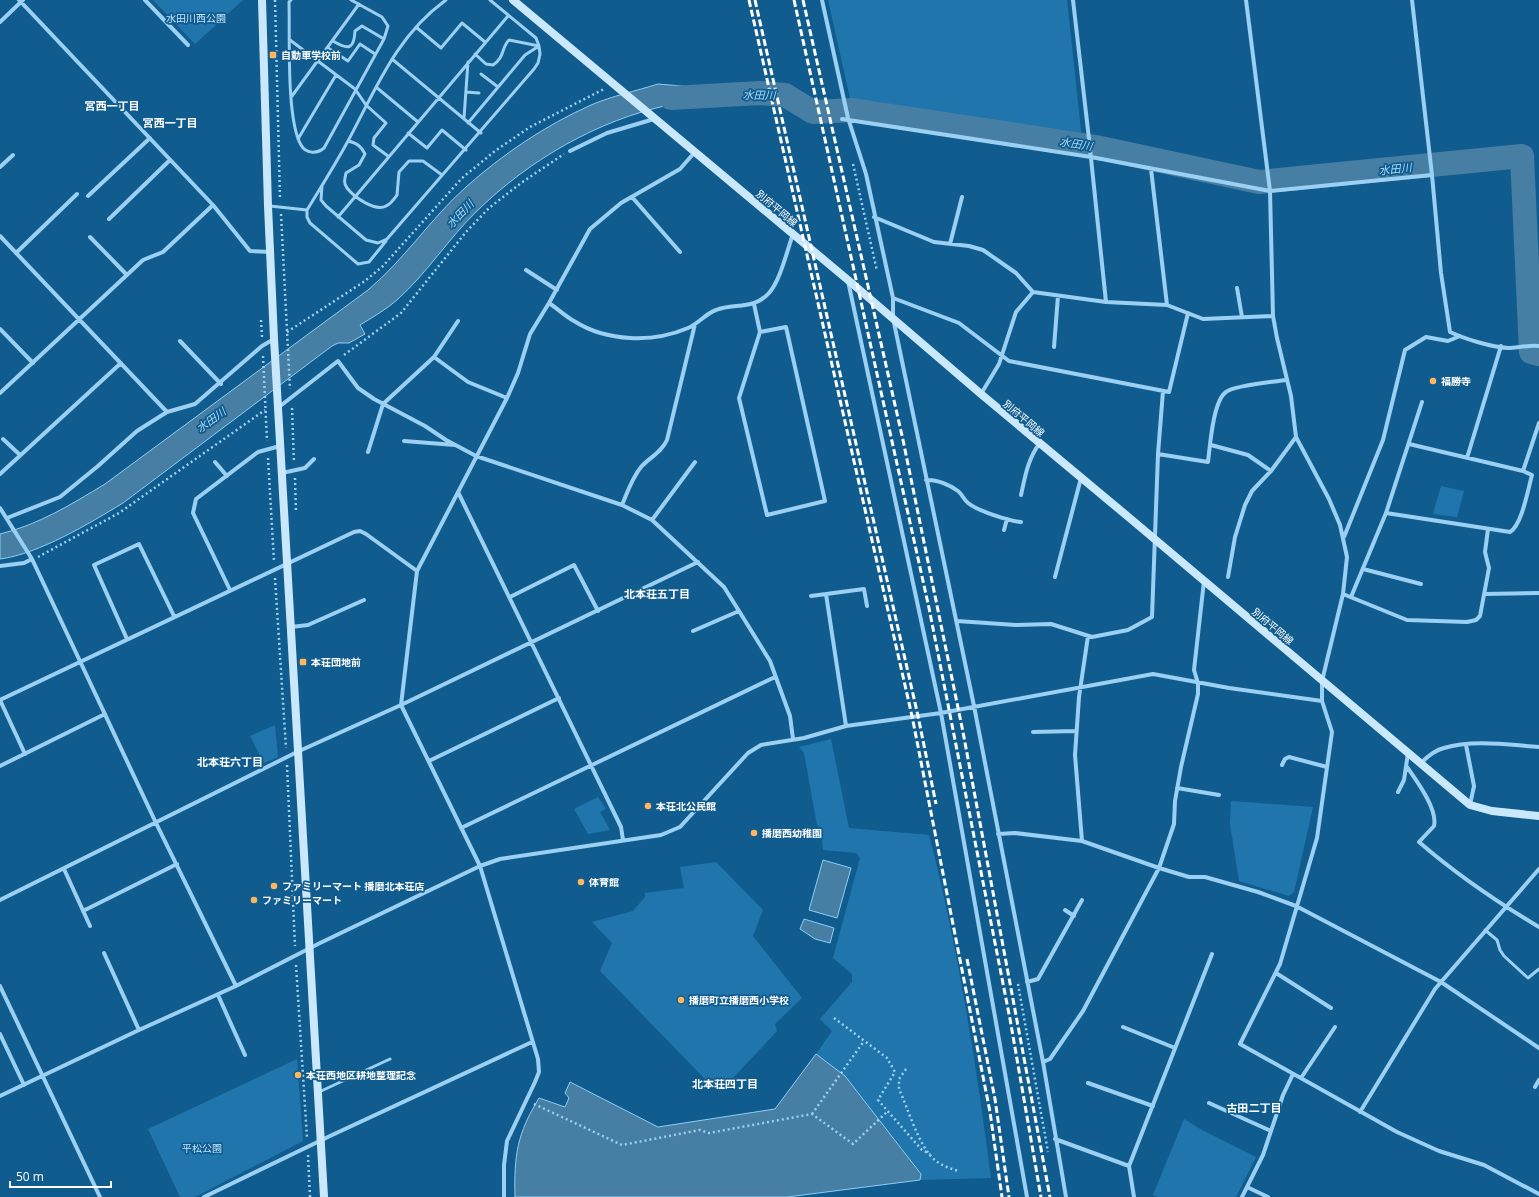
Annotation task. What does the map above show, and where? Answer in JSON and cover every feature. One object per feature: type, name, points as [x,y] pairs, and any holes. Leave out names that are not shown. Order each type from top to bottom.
[{"type":"main road","points":[[262,0],[268,206],[274,339],[324,1197]]},
{"type":"main road","name":"別府平岡線","points":[[513,0],[694,153],[848,280],[980,394],[1470,805],[1492,811],[1539,816]]},
{"type":"street","points":[[145,0],[188,45]]},
{"type":"street","points":[[822,0],[849,119],[866,174],[874,217],[893,298],[893,318],[974,706],[1043,1062],[1066,1197]]},
{"type":"street","points":[[1073,0],[1090,139],[1106,302]]},
{"type":"street","points":[[1246,0],[1270,192],[1273,316],[1286,380],[1291,396],[1296,437],[1329,499],[1340,525],[1347,557],[1343,594],[1322,681],[1322,701],[1332,732],[1320,804],[1317,838],[1280,964],[1240,1044],[1397,1132],[1439,1151],[1484,1165],[1539,1192]]},
{"type":"street","points":[[1412,0],[1432,175],[1441,274],[1450,332],[1508,348],[1521,345],[1538,345]]},
{"type":"street","points":[[0,22],[21,1],[213,205],[250,251],[271,252]]},
{"type":"street","points":[[570,151],[607,133],[655,119]]},
{"type":"street","points":[[842,119],[1091,157],[1270,192],[1432,175]]},
{"type":"street","points":[[88,196],[150,138]]},
{"type":"street","points":[[504,1197],[504,1165],[507,1141],[539,1072],[538,1059],[480,866],[401,705],[417,571],[507,398],[518,372],[530,334],[557,290],[590,229],[632,198],[680,169],[694,153]]},
{"type":"street","points":[[0,167],[13,155]]},
{"type":"street","points":[[109,219],[170,160]]},
{"type":"street","points":[[1151,169],[1167,305]]},
{"type":"street","points":[[16,253],[77,194]]},
{"type":"street","points":[[950,244],[962,197]]},
{"type":"street","points":[[632,198],[680,252]]},
{"type":"street","points":[[0,393],[143,260],[163,252],[213,205]]},
{"type":"street","points":[[874,217],[934,242],[969,246],[988,254],[1016,273],[1033,292],[1106,302],[1167,305],[1203,319],[1273,316]]},
{"type":"street","points":[[549,303],[575,322],[619,337],[644,339],[668,335],[695,324],[714,310],[754,304],[763,299],[774,286],[793,234]]},
{"type":"street","points":[[0,236],[167,412]]},
{"type":"street","points":[[90,237],[127,275]]},
{"type":"street","points":[[526,270],[557,290]]},
{"type":"street","points":[[848,280],[941,713],[1027,1197]]},
{"type":"street","points":[[1237,288],[1242,318]]},
{"type":"street","points":[[980,394],[999,364],[1016,312],[1033,292]]},
{"type":"street","points":[[1054,347],[1058,296]]},
{"type":"street","points":[[893,298],[959,323],[1009,361],[1169,392],[1188,313]]},
{"type":"street","points":[[754,304],[760,332],[739,398],[767,515],[825,501],[786,328],[760,332]]},
{"type":"street","points":[[368,452],[383,404],[434,357],[458,321]]},
{"type":"street","points":[[622,505],[637,473],[642,466],[659,453],[668,440],[695,324]]},
{"type":"street","points":[[0,329],[33,363]]},
{"type":"street","points":[[1343,538],[1383,440],[1405,350],[1426,337],[1448,341],[1460,336]]},
{"type":"street","points":[[7,518],[60,497],[98,466],[137,430],[167,412],[195,404],[221,384],[262,346],[274,339]]},
{"type":"street","points":[[180,341],[221,384]]},
{"type":"street","points":[[1467,458],[1501,346]]},
{"type":"street","points":[[434,357],[468,382],[507,398]]},
{"type":"street","points":[[279,407],[338,361],[358,388],[383,404],[425,426],[476,456],[622,505],[652,520],[724,587],[739,610],[770,661],[790,716],[794,739]]},
{"type":"street","points":[[0,474],[121,363]]},
{"type":"street","points":[[1158,454],[1208,462],[1215,417],[1221,396],[1226,391],[1236,388],[1286,380]]},
{"type":"street","points":[[956,621],[1016,625],[1051,624],[1092,637],[1128,630],[1152,617],[1158,454],[1163,391]]},
{"type":"street","points":[[1351,597],[1386,513],[1422,402]]},
{"type":"street","points":[[1523,471],[1539,423]]},
{"type":"street","points":[[1228,577],[1234,537],[1245,505],[1252,491],[1271,471],[1296,437]]},
{"type":"street","points":[[4,438],[20,456]]},
{"type":"street","points":[[404,441],[455,445]]},
{"type":"street","points":[[1021,495],[1034,450],[1040,443]]},
{"type":"street","points":[[1386,513],[1510,532],[1515,529],[1532,475],[1523,471],[1408,444]]},
{"type":"street","points":[[1211,445],[1248,455],[1271,471]]},
{"type":"street","points":[[230,590],[193,513],[196,499],[258,452],[281,446]]},
{"type":"street","points":[[282,474],[305,468],[314,459]]},
{"type":"street","points":[[215,462],[227,476]]},
{"type":"street","points":[[652,520],[695,462]]},
{"type":"street","points":[[1055,577],[1082,478]]},
{"type":"street","points":[[926,480],[934,479],[959,491],[968,503],[1007,519],[1021,522]]},
{"type":"street","points":[[458,492],[591,765],[620,827],[623,840]]},
{"type":"street","points":[[0,508],[32,559],[156,823],[236,986]]},
{"type":"street","points":[[1004,530],[1007,519]]},
{"type":"street","points":[[1343,594],[1407,620],[1467,622],[1476,620],[1480,616],[1488,568],[1485,552],[1488,529]]},
{"type":"street","points":[[25,754],[0,700],[288,562],[354,532],[360,531],[417,571]]},
{"type":"street","points":[[127,639],[94,565],[139,544],[174,616]]},
{"type":"street","points":[[0,566],[24,563],[32,559]]},
{"type":"street","points":[[0,900],[297,752],[532,643],[698,562]]},
{"type":"street","points":[[510,597],[574,565],[598,610]]},
{"type":"street","points":[[1363,569],[1421,584]]},
{"type":"street","points":[[1043,1062],[1050,1059],[1083,1011],[1159,868],[1174,824],[1177,788],[1198,694],[1198,683],[1194,670],[1204,581]]},
{"type":"street","points":[[811,596],[864,589],[867,606]]},
{"type":"street","points":[[1484,594],[1539,593]]},
{"type":"street","points":[[826,594],[846,726]]},
{"type":"street","points":[[291,627],[308,625],[364,600]]},
{"type":"street","points":[[693,631],[739,610]]},
{"type":"street","points":[[1082,841],[1075,755],[1076,731],[1088,636]]},
{"type":"street","points":[[0,1096],[139,1030],[218,995],[480,866],[500,859],[662,835],[680,827],[748,753],[761,745],[818,735],[846,726],[941,713],[1153,674],[1198,683],[1322,701]]},
{"type":"street","points":[[461,828],[776,677]]},
{"type":"street","points":[[429,761],[559,698]]},
{"type":"street","points":[[0,766],[106,714]]},
{"type":"street","points":[[1033,732],[1076,731]]},
{"type":"street","points":[[1421,763],[1442,748],[1466,744],[1539,747]]},
{"type":"street","points":[[1466,744],[1474,786],[1470,805]]},
{"type":"street","points":[[1398,792],[1404,780],[1408,753]]},
{"type":"street","points":[[1282,765],[1285,759],[1289,757],[1327,767]]},
{"type":"street","points":[[1406,767],[1427,799],[1434,816],[1434,826],[1419,842],[1444,864],[1505,906],[1539,927]]},
{"type":"street","points":[[1177,788],[1219,795]]},
{"type":"street","points":[[998,834],[1015,833],[1082,841],[1159,868],[1189,877],[1205,877],[1258,892],[1296,906],[1441,982],[1539,1048]]},
{"type":"street","points":[[83,911],[176,864]]},
{"type":"street","points":[[1360,1112],[1395,1052],[1441,982],[1539,868]]},
{"type":"street","points":[[64,869],[90,926]]},
{"type":"street","points":[[1028,982],[1038,979],[1082,900]]},
{"type":"street","points":[[1065,910],[1074,916]]},
{"type":"street","points":[[104,953],[139,1030]]},
{"type":"street","points":[[1134,1197],[1129,1166],[1212,954]]},
{"type":"street","points":[[1276,973],[1330,1008]]},
{"type":"street","points":[[0,986],[100,1197]]},
{"type":"street","points":[[218,995],[245,1055]]},
{"type":"street","points":[[1123,1027],[1175,1048]]},
{"type":"street","points":[[1301,1078],[1335,1027]]},
{"type":"street","points":[[0,1034],[24,1085]]},
{"type":"street","points":[[204,1197],[532,1042]]},
{"type":"street","points":[[1242,1197],[1263,1155],[1283,1095],[1293,1074]]},
{"type":"street","points":[[1535,1087],[1539,1080]]},
{"type":"street","points":[[1088,1083],[1153,1106]]},
{"type":"street","points":[[1209,1103],[1271,1131]]},
{"type":"street","points":[[1055,1139],[1129,1166]]},
{"type":"street","points":[[1247,1187],[1268,1197]]},
{"type":"lane","points":[[291,0],[289,2],[291,97],[293,119],[298,139],[302,147],[308,152],[320,151],[324,148],[355,89],[384,39],[388,26],[382,17],[351,0]]},
{"type":"lane","points":[[446,0],[430,11],[406,38],[392,59],[348,141],[307,210],[307,218],[310,223],[358,264],[369,262],[442,175],[481,133],[534,69],[538,62],[539,46],[536,38],[490,0]]},
{"type":"lane","points":[[291,97],[359,4]]},
{"type":"lane","points":[[338,217],[388,156],[508,16]]},
{"type":"lane","points":[[416,27],[441,48],[462,23],[485,42]]},
{"type":"lane","points":[[332,41],[341,46],[348,47],[353,44],[355,40],[355,31],[362,26],[384,39]]},
{"type":"lane","points":[[290,40],[355,89],[366,105],[386,123],[374,138],[373,144],[388,156]]},
{"type":"lane","points":[[475,54],[486,64],[493,65],[501,60],[505,44],[509,40],[539,46]]},
{"type":"lane","points":[[328,48],[348,61],[360,44],[375,54]]},
{"type":"lane","points":[[468,123],[525,55],[539,46]]},
{"type":"lane","points":[[392,59],[481,133]]},
{"type":"lane","points":[[464,118],[468,62]]},
{"type":"lane","points":[[481,74],[498,88]]},
{"type":"lane","points":[[298,139],[336,75]]},
{"type":"lane","points":[[376,87],[418,122]]},
{"type":"lane","points":[[466,92],[479,93]]},
{"type":"lane","points":[[408,133],[427,148],[442,130],[466,150]]},
{"type":"lane","points":[[348,141],[355,142],[362,147],[366,154],[360,166],[346,173],[344,180],[346,187],[371,207],[378,208],[386,206],[397,195],[399,172],[409,162],[423,161],[442,175]]},
{"type":"lane","points":[[322,186],[321,200],[338,217],[366,240],[378,243],[387,239]]},
{"type":"lane","points":[[268,206],[307,210]]},
{"type":"lane","points":[[1485,930],[1497,940],[1500,950],[1504,956],[1528,978],[1539,968]]},
{"type":"lane","points":[[318,1093],[390,1059]]},
{"type":"path","points":[[276,0],[280,207],[290,387]]},
{"type":"path","points":[[287,333],[366,281],[383,266],[462,178],[495,151],[530,127],[613,84]]},
{"type":"path","points":[[338,361],[349,350],[401,313],[466,232],[489,208],[558,157],[570,151]]},
{"type":"path","points":[[263,358],[274,561]]},
{"type":"path","points":[[32,559],[46,554],[119,513],[266,409]]},
{"type":"path","points":[[275,577],[310,1197]]},
{"type":"path","points":[[834,1018],[887,1058],[896,1072],[878,1097],[878,1100],[922,1150],[930,1154]]},
{"type":"path","points":[[531,1102],[622,1145],[700,1130],[709,1133],[812,1114],[864,1041]]},
{"type":"path","points":[[906,1069],[899,1079],[899,1089],[923,1144],[935,1160],[948,1168],[959,1171]]},
{"type":"path","points":[[812,1114],[853,1144],[888,1111]]},
{"type":"green space","name":"水田川西公園","points":[[153,0],[243,0],[195,44]]},
{"type":"green space","points":[[828,0],[1067,0],[1082,140],[852,107]]},
{"type":"green space","points":[[1441,486],[1464,491],[1457,517],[1433,514]]},
{"type":"green space","points":[[275,725],[278,757],[264,763],[250,736]]},
{"type":"green space","points":[[831,739],[849,828],[929,835],[949,920],[965,1005],[991,1178],[920,1180],[921,1174],[845,1076],[816,1054],[832,1031],[820,1019],[852,982],[852,974],[833,958],[860,858],[856,853],[823,850],[821,828],[817,825],[804,753],[799,747]]},
{"type":"green space","points":[[598,797],[606,809],[600,812],[610,830],[588,834],[574,809]]},
{"type":"green space","points":[[1231,801],[1313,807],[1294,892],[1289,896],[1239,881],[1230,824]]},
{"type":"green space","points":[[716,862],[763,910],[753,936],[802,998],[775,1024],[777,1031],[733,1078],[705,1079],[600,971],[612,943],[592,922],[633,911],[645,897],[645,893],[684,888],[680,867]]},
{"type":"green space","name":"平松公園","points":[[297,1059],[303,1141],[195,1197],[180,1197],[148,1129]]},
{"type":"green space","points":[[1184,1119],[1202,1130],[1256,1157],[1236,1197],[1158,1197],[1153,1195]]},
{"type":"water","points":[[658,84],[694,87],[708,101],[674,104],[642,112],[616,121],[566,144],[542,159],[497,192],[477,211],[457,232],[409,289],[385,310],[360,325],[365,334],[349,343],[338,343],[332,346],[123,503],[64,537],[31,551],[0,559],[0,534],[41,519],[105,484],[368,290],[394,265],[453,199],[480,175],[510,152],[541,131],[591,105]]},
{"type":"water","points":[[823,860],[851,868],[837,918],[809,910]]},
{"type":"water","points":[[804,919],[834,928],[830,943],[815,939],[800,929]]},
{"type":"water","points":[[816,1054],[845,1076],[921,1174],[920,1180],[787,1197],[515,1197],[516,1157],[521,1134],[526,1123],[539,1098],[565,1107],[569,1098],[565,1093],[570,1082],[658,1127],[775,1109]]},
{"type":"waterway","name":"水田川","points":[[671,98],[760,93],[785,95],[813,112],[852,110],[1096,147],[1259,182],[1522,156],[1531,352],[1539,354]]},
{"type":"railway","points":[[749,0],[912,716],[990,1112],[1002,1197]]},
{"type":"railway","points":[[755,0],[918,716],[936,804]]},
{"type":"railway","points":[[794,0],[929,608],[1010,1019],[1041,1197]]},
{"type":"railway","points":[[803,0],[903,440],[963,732],[1050,1197]]},
{"type":"railway","points":[[967,959],[995,1099],[1009,1197]]},
{"type":"place","name":"自動車学校前","points":[[273,55]]},
{"type":"place","name":"福勝寺","points":[[1433,381]]},
{"type":"place","name":"本荘団地前","points":[[303,662]]},
{"type":"place","name":"本荘北公民館","points":[[648,806]]},
{"type":"place","name":"播磨西幼稚園","points":[[754,833]]},
{"type":"place","name":"体育館","points":[[581,882]]},
{"type":"place","name":"ファミリーマート 播磨北本荘店","points":[[274,886]]},
{"type":"place","name":"ファミリーマート","points":[[254,900]]},
{"type":"place","name":"播磨町立播磨西小学校","points":[[681,1000]]},
{"type":"place","name":"本荘西地区耕地整理記念","points":[[298,1075]]},
{"type":"district","name":"宮西一丁目","points":[[112,106]]},
{"type":"district","name":"宮西一丁目","points":[[170,123]]},
{"type":"district","name":"北本荘五丁目","points":[[657,594]]},
{"type":"district","name":"北本荘六丁目","points":[[230,762]]},
{"type":"district","name":"北本荘四丁目","points":[[725,1084]]},
{"type":"district","name":"古田二丁目","points":[[1254,1108]]}]
